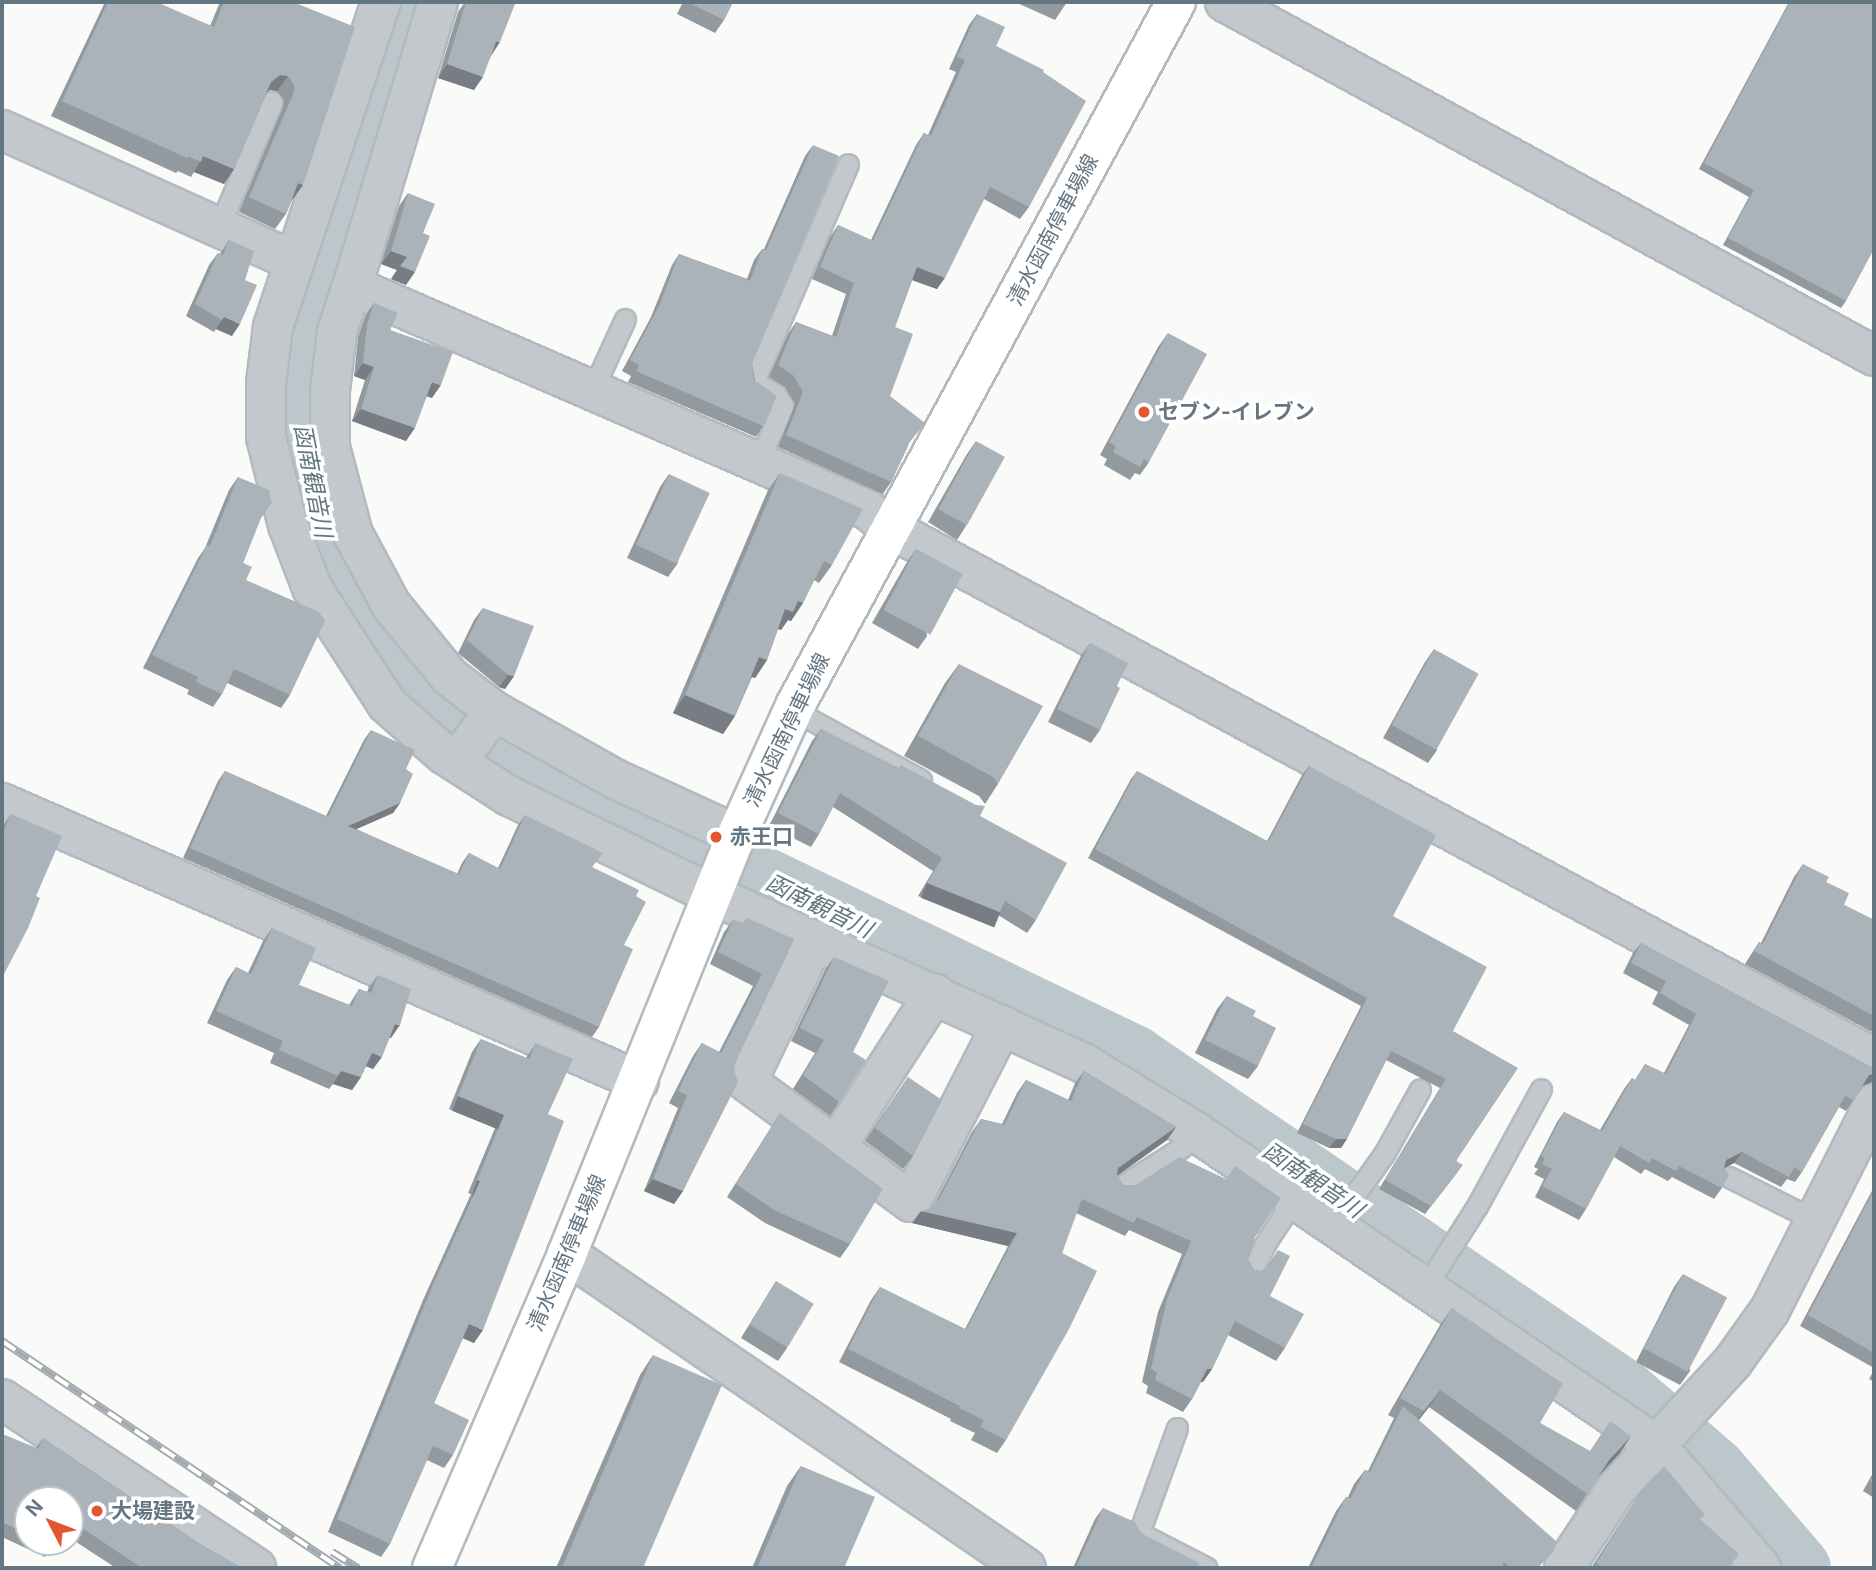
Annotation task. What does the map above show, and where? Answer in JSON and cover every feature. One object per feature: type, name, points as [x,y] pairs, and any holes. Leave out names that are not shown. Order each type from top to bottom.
[{"type":"main road","name":"清水函南停車場線","points":[[432,1568],[567,1254],[736,838],[793,710],[1176,2]]},
{"type":"street","points":[[382,2],[363,36],[355,99],[331,169],[294,261],[273,326],[266,397],[266,437],[288,525],[312,588],[387,704],[476,736],[617,780],[736,838]]},
{"type":"street","points":[[438,2],[378,186],[337,332],[330,402],[330,447],[353,534],[391,605],[418,642],[450,677],[476,736],[509,796],[715,888],[815,940],[1086,1064],[1196,1132],[1295,1198],[1338,1219],[1430,1281],[1656,1445],[1760,1568]]},
{"type":"street","points":[[1225,2],[1874,356]]},
{"type":"street","points":[[355,99],[400,115]]},
{"type":"street","points":[[2,130],[294,261]]},
{"type":"street","points":[[331,169],[378,186]]},
{"type":"street","points":[[352,286],[868,510],[891,529],[1874,1058]]},
{"type":"street","points":[[2,803],[639,1081]]},
{"type":"street","points":[[815,940],[747,1082],[835,1149],[911,1202],[1002,1025]]},
{"type":"street","points":[[835,1149],[934,993]]},
{"type":"street","points":[[1564,1568],[1616,1489],[1732,1363],[1770,1310],[1874,1104]]},
{"type":"street","points":[[567,1254],[1026,1568]]},
{"type":"street","points":[[2,1399],[256,1568]]},
{"type":"lane","points":[[219,227],[272,102]]},
{"type":"lane","points":[[758,462],[783,406],[775,394],[756,383],[755,379],[848,164]]},
{"type":"lane","points":[[592,391],[625,319]]},
{"type":"lane","points":[[793,710],[937,788]]},
{"type":"lane","points":[[1338,1219],[1360,1191],[1420,1089]]},
{"type":"lane","points":[[1430,1281],[1451,1251],[1541,1089]]},
{"type":"lane","points":[[1119,1187],[1181,1148],[1196,1132]]},
{"type":"lane","points":[[1729,1177],[1817,1221]]},
{"type":"lane","points":[[1251,1272],[1268,1239],[1295,1198]]},
{"type":"lane","points":[[1177,1428],[1139,1533],[1205,1568]]},
{"type":"building","points":[[108,2],[156,2],[214,27],[224,2],[293,2],[355,27],[303,185],[298,183],[286,214],[249,197],[294,92],[294,85],[288,76],[280,75],[271,82],[234,169],[203,156],[201,162],[188,156],[187,158],[62,101]]},
{"type":"building","points":[[466,2],[515,4],[500,42],[496,41],[483,77],[447,64]]},
{"type":"building","points":[[687,2],[733,2],[724,20]]},
{"type":"building","points":[[1790,2],[1874,2],[1874,249],[1846,301],[1728,238],[1754,190],[1704,163]]},
{"type":"building","points":[[977,14],[1005,27],[996,46],[1044,70],[1043,72],[1086,101],[1029,207],[990,187],[945,278],[917,267],[895,327],[913,334],[890,396],[925,423],[909,443],[891,482],[786,435],[803,392],[793,375],[778,365],[796,322],[836,337],[854,283],[820,267],[838,225],[873,241],[924,133],[931,136],[965,60],[957,57]]},
{"type":"building","points":[[813,145],[839,156],[752,363],[754,380],[777,396],[763,426],[636,371],[639,365],[630,360],[659,306],[679,254],[750,281],[762,249],[766,250]]},
{"type":"building","points":[[408,193],[435,204],[423,233],[430,236],[415,272],[400,266],[407,257],[391,251]]},
{"type":"building","points":[[229,240],[254,251],[245,280],[257,285],[240,324],[224,317],[222,320],[195,304],[218,253],[223,255]]},
{"type":"building","points":[[374,303],[398,313],[390,330],[453,352],[441,385],[432,382],[415,428],[361,409],[374,367],[363,363],[367,324]]},
{"type":"building","points":[[1168,333],[1207,354],[1149,462],[1144,459],[1140,467],[1113,452],[1116,446],[1109,442]]},
{"type":"building","points":[[976,441],[1005,457],[967,525],[938,509]]},
{"type":"building","points":[[780,473],[863,509],[832,565],[824,561],[803,603],[798,601],[793,612],[785,609],[767,660],[759,657],[735,716],[685,695]]},
{"type":"building","points":[[669,474],[710,493],[677,564],[636,545]]},
{"type":"building","points":[[238,477],[269,490],[272,503],[261,518],[243,563],[252,567],[246,580],[319,612],[325,621],[290,695],[234,669],[222,694],[196,682],[198,677],[152,655],[207,545],[210,546]]},
{"type":"building","points":[[916,549],[963,574],[930,635],[884,610]]},
{"type":"building","points":[[483,608],[534,626],[514,676],[508,675],[467,640]]},
{"type":"building","points":[[1090,643],[1128,663],[1117,686],[1120,688],[1100,730],[1057,709]]},
{"type":"building","points":[[1434,649],[1479,674],[1436,750],[1392,725]]},
{"type":"building","points":[[959,664],[1043,706],[998,784],[993,777],[918,736]]},
{"type":"building","points":[[821,729],[899,768],[901,765],[976,805],[985,806],[980,816],[1067,863],[1036,920],[1005,901],[1000,912],[927,883],[942,858],[840,793],[819,834],[778,813]]},
{"type":"building","points":[[371,730],[415,750],[406,769],[413,774],[400,803],[348,826],[459,874],[469,853],[500,869],[525,815],[603,853],[592,867],[639,890],[636,896],[646,902],[624,945],[633,949],[599,1027],[190,848],[225,771],[328,817]]},
{"type":"building","points":[[1309,766],[1436,835],[1393,916],[1487,967],[1453,1031],[1518,1068],[1456,1161],[1463,1165],[1431,1206],[1385,1180],[1446,1079],[1391,1051],[1347,1139],[1336,1139],[1303,1124],[1367,998],[1095,849],[1137,771],[1268,842]]},
{"type":"building","points":[[11,814],[62,836],[36,896],[40,898],[28,928],[2,978],[2,834]]},
{"type":"building","points":[[1803,864],[1829,877],[1826,882],[1849,893],[1844,905],[1874,920],[1874,1016],[1754,951],[1759,942],[1763,944]]},
{"type":"building","points":[[747,918],[794,939],[736,1060],[734,1070],[738,1082],[683,1191],[653,1179],[687,1095],[678,1091],[702,1043],[721,1053],[762,974],[718,952],[733,920],[742,923]]},
{"type":"building","points":[[272,928],[316,948],[299,985],[352,1006],[359,989],[371,993],[378,975],[411,989],[400,1025],[395,1024],[382,1057],[372,1053],[361,1077],[341,1071],[338,1076],[279,1050],[283,1041],[216,1011],[236,967],[251,974]]},
{"type":"building","points":[[1641,943],[1874,1067],[1874,1074],[1869,1075],[1854,1100],[1845,1096],[1802,1172],[1794,1167],[1789,1177],[1742,1152],[1726,1160],[1724,1168],[1729,1175],[1722,1188],[1679,1166],[1676,1171],[1652,1158],[1649,1163],[1620,1146],[1586,1209],[1542,1186],[1552,1169],[1542,1164],[1545,1158],[1541,1156],[1564,1112],[1602,1131],[1632,1078],[1635,1081],[1645,1064],[1666,1074],[1696,1014],[1660,993],[1666,981],[1631,963]]},
{"type":"building","points":[[834,957],[889,981],[853,1052],[866,1060],[839,1102],[803,1075],[824,1040],[800,1028]]},
{"type":"building","points":[[1227,996],[1256,1011],[1253,1016],[1276,1028],[1258,1066],[1205,1040]]},
{"type":"building","points":[[481,1039],[529,1059],[536,1043],[573,1059],[548,1114],[564,1121],[483,1330],[469,1324],[434,1403],[469,1420],[453,1455],[433,1446],[390,1544],[337,1519],[432,1287],[480,1181],[477,1180],[504,1115],[458,1096]]},
{"type":"building","points":[[1084,1071],[1176,1127],[1118,1168],[1117,1175],[1123,1185],[1136,1185],[1179,1157],[1226,1179],[1235,1166],[1281,1198],[1255,1237],[1248,1260],[1254,1270],[1261,1271],[1270,1265],[1278,1250],[1290,1256],[1270,1296],[1304,1314],[1285,1348],[1235,1321],[1212,1369],[1207,1369],[1192,1399],[1155,1380],[1157,1373],[1151,1369],[1167,1299],[1191,1241],[1137,1217],[1134,1223],[1082,1199],[1062,1253],[1097,1271],[1069,1329],[1006,1440],[980,1427],[984,1420],[959,1408],[960,1406],[848,1349],[880,1287],[966,1330],[1017,1233],[921,1211],[931,1208],[939,1199],[981,1119],[1004,1125],[1026,1080],[1071,1101]]},
{"type":"building","points":[[908,1077],[942,1100],[913,1156],[875,1128]]},
{"type":"building","points":[[780,1113],[883,1189],[850,1244],[774,1210],[736,1184]]},
{"type":"building","points":[[1874,1190],[1874,1353],[1808,1315]]},
{"type":"building","points":[[1683,1274],[1727,1297],[1688,1372],[1644,1348]]},
{"type":"building","points":[[776,1281],[814,1304],[787,1347],[750,1325]]},
{"type":"building","points":[[1452,1308],[1563,1384],[1540,1423],[1590,1451],[1610,1421],[1631,1436],[1609,1460],[1587,1494],[1440,1390],[1424,1411],[1400,1398]]},
{"type":"building","points":[[653,1355],[722,1385],[643,1568],[562,1568]]},
{"type":"building","points":[[1403,1406],[1556,1541],[1553,1552],[1538,1568],[1511,1568],[1504,1562],[1501,1568],[1311,1568],[1346,1497],[1351,1498],[1365,1470],[1370,1472]]},
{"type":"building","points":[[2,1434],[38,1449],[43,1438],[200,1544],[242,1568],[142,1568],[84,1529],[84,1486],[14,1486],[14,1528],[2,1522]]},
{"type":"building","points":[[801,1466],[875,1497],[844,1568],[757,1568]]},
{"type":"building","points":[[1664,1466],[1705,1515],[1700,1519],[1739,1554],[1728,1568],[1603,1568],[1596,1563],[1642,1490]]},
{"type":"building","points":[[1103,1508],[1135,1522],[1141,1533],[1199,1563],[1197,1568],[1085,1568],[1077,1565]]},
{"type":"waterway","name":"函南観音川","points":[[418,2],[315,310],[300,419],[321,540],[358,611],[400,660],[424,686],[505,755],[1133,1057],[1624,1392],[1714,1470],[1798,1568]]},
{"type":"railway","points":[[2,1341],[340,1568]]},
{"type":"railway","points":[[332,1552],[358,1568]]},
{"type":"place","name":"セブン-イレブン","points":[[1144,412]]},
{"type":"place","name":"赤王口","points":[[716,837]]},
{"type":"place","name":"大場建設","points":[[97,1511]]}]
